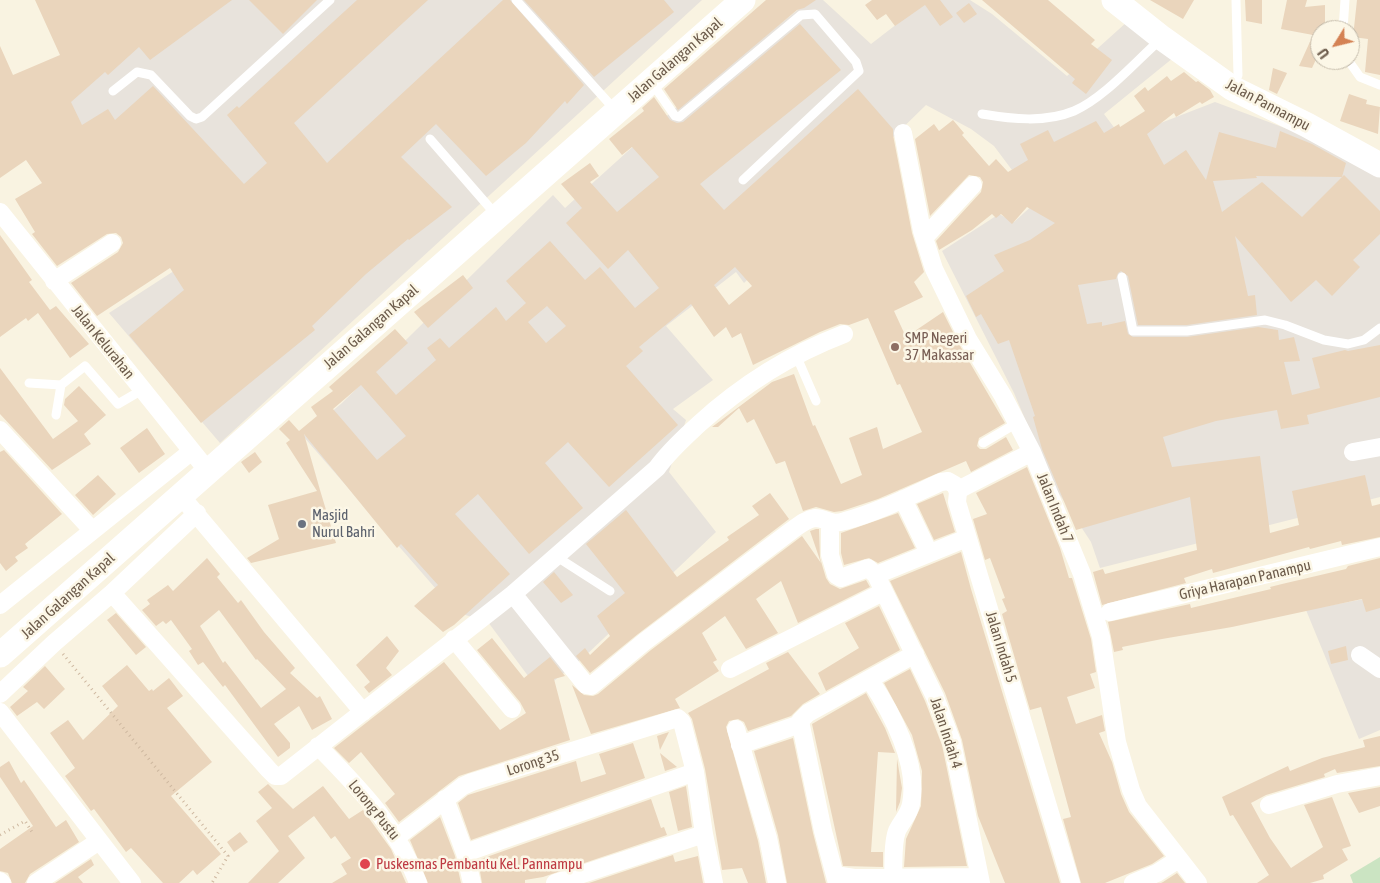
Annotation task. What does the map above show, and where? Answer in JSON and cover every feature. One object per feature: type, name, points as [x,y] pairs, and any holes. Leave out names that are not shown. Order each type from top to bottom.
[{"type":"main road","name":"Jalan Galangan Kapal","points":[[0,655],[189,504],[208,471],[616,111],[651,83],[743,0]]},
{"type":"main road","name":"Jalan Pannampu","points":[[1114,0],[1162,38],[1232,88],[1307,125],[1380,165]]},
{"type":"street","name":"Jalan Indah 7","points":[[903,133],[908,167],[924,238],[944,293],[1032,452],[1082,574],[1101,637],[1116,742],[1131,790],[1138,806],[1198,883]]},
{"type":"street","points":[[924,238],[973,185]]},
{"type":"street","name":"Jalan Kelurahan","points":[[0,212],[208,471]]},
{"type":"street","points":[[54,281],[112,243]]},
{"type":"street","points":[[112,593],[275,776],[284,775],[557,557],[657,468],[668,452],[718,407],[756,378],[796,354],[844,334]]},
{"type":"street","points":[[0,430],[92,530]]},
{"type":"street","points":[[1353,452],[1380,447]]},
{"type":"street","points":[[0,605],[192,451]]},
{"type":"street","points":[[513,594],[586,685],[591,686],[644,642],[791,531],[810,519],[817,518],[830,523],[854,518],[948,481],[955,485],[958,492],[962,488],[1032,452]]},
{"type":"street","name":"Jalan Indah 5","points":[[958,492],[957,502],[1071,883]]},
{"type":"street","points":[[903,499],[930,552]]},
{"type":"street","points":[[0,694],[54,643],[112,593],[189,504],[363,712]]},
{"type":"street","points":[[830,523],[830,555],[836,575],[841,578],[868,568],[876,575],[968,538]]},
{"type":"street","name":"Griya Harapan Panampu","points":[[1110,612],[1380,548]]},
{"type":"street","name":"Jalan Indah 4","points":[[876,575],[941,711],[952,742],[980,880]]},
{"type":"street","points":[[730,669],[883,592]]},
{"type":"street","points":[[454,638],[512,709]]},
{"type":"street","points":[[915,654],[802,717],[800,724],[809,758],[823,831],[836,879],[893,877],[980,880]]},
{"type":"street","points":[[1360,655],[1380,669]]},
{"type":"street","points":[[870,680],[886,706],[908,755],[912,774],[911,805],[906,819],[898,830],[893,877]]},
{"type":"street","points":[[0,712],[132,883]]},
{"type":"street","name":"Lorong 35","points":[[397,837],[472,782],[673,718],[682,722],[696,772]]},
{"type":"street","points":[[778,883],[768,838],[738,737],[800,724]]},
{"type":"street","name":"Lorong Pustu","points":[[318,746],[374,805],[408,855],[418,883]]},
{"type":"street","points":[[464,853],[696,772],[704,834],[714,883]]},
{"type":"street","points":[[1269,805],[1337,784],[1380,776]]},
{"type":"street","points":[[445,800],[464,853],[472,883]]},
{"type":"street","points":[[554,883],[704,834]]},
{"type":"street","points":[[36,883],[99,841]]},
{"type":"street","points":[[1133,883],[1157,873],[1179,858]]},
{"type":"lane","points":[[113,91],[137,72],[145,72],[151,75],[190,116],[196,119],[202,117],[330,0]]},
{"type":"lane","points":[[516,0],[616,111]]},
{"type":"lane","points":[[1232,88],[1238,75],[1236,0]]},
{"type":"lane","points":[[1344,20],[1345,0]]},
{"type":"lane","points":[[651,83],[675,116],[679,118],[801,14],[815,14],[856,62],[859,71],[743,180]]},
{"type":"lane","points":[[982,114],[1011,118],[1038,118],[1074,111],[1099,95],[1162,38]]},
{"type":"lane","points":[[1355,70],[1360,77],[1380,85]]},
{"type":"lane","points":[[430,140],[497,217]]},
{"type":"lane","points":[[1122,277],[1133,331],[1188,331],[1265,320],[1285,324],[1324,340],[1348,344],[1364,340],[1380,328]]},
{"type":"lane","points":[[796,354],[816,401]]},
{"type":"lane","points":[[29,383],[61,384],[85,366],[118,404],[142,390]]},
{"type":"lane","points":[[56,415],[61,384]]},
{"type":"lane","points":[[983,443],[1017,423]]},
{"type":"lane","points":[[557,557],[610,591]]},
{"type":"path","points":[[54,643],[228,856],[212,883]]},
{"type":"path","points":[[0,835],[26,821],[32,832]]},
{"type":"shaded area","points":[[44,0],[702,0],[220,443],[109,313],[180,267],[54,98],[74,87]]},
{"type":"shaded area","points":[[810,0],[823,0],[871,44],[928,0],[970,0],[992,14],[1067,76],[1128,21],[1173,58],[1104,114],[1122,138],[1215,102],[1333,146],[1380,175],[1380,497],[1100,568],[1091,542],[1052,483],[1014,393],[942,251],[999,214],[1014,222],[1036,202],[994,146],[971,129],[926,105],[744,283],[736,272],[666,326],[713,380],[673,409],[686,420],[669,472],[716,532],[584,657],[540,692],[488,622],[456,612],[303,436],[342,403],[553,195],[565,208],[679,105]]},
{"type":"shaded area","points":[[1380,596],[1380,730],[1359,739],[1306,610]]},
{"type":"green space","points":[[1380,857],[1380,883],[1353,883],[1350,875]]},
{"type":"building","points":[[35,0],[232,0],[150,60],[139,47],[108,75],[105,72],[71,102],[82,125],[108,109],[115,120],[153,86],[244,184],[267,163],[227,115],[237,106],[239,108],[357,0],[428,0],[294,123],[327,163],[503,0],[510,0],[584,85],[567,104],[565,101],[526,143],[486,176],[436,124],[401,157],[452,207],[408,239],[366,274],[312,326],[315,330],[201,423],[129,335],[184,290],[170,268],[97,316],[71,283],[118,252],[123,243],[121,237],[116,233],[107,234],[57,266],[32,234],[35,232],[15,199],[42,183],[26,160],[0,178],[0,46],[13,75],[60,55]]},
{"type":"building","points":[[249,0],[317,0],[283,34]]},
{"type":"building","points":[[524,0],[664,0],[674,12],[594,77]]},
{"type":"building","points":[[766,0],[816,0],[797,10],[678,110],[664,89]]},
{"type":"building","points":[[872,0],[940,0],[953,17],[940,26],[925,5],[895,26],[886,14],[877,20],[865,5]]},
{"type":"building","points":[[982,0],[1048,0],[1095,40],[1091,44],[1112,60],[1086,94],[1072,83],[1075,79]]},
{"type":"building","points":[[1150,0],[1194,0],[1183,19]]},
{"type":"building","points":[[1245,0],[1262,0],[1262,24],[1246,21]]},
{"type":"building","points":[[1287,0],[1307,0],[1305,7],[1325,5],[1325,20],[1310,20],[1310,34],[1281,29]]},
{"type":"building","points":[[1357,0],[1380,0],[1380,75],[1365,72],[1368,39],[1360,38],[1360,20],[1355,20]]},
{"type":"building","points":[[969,3],[977,14],[964,23],[956,13]]},
{"type":"building","points":[[800,24],[841,70],[700,184],[724,210],[858,89],[893,129],[912,233],[924,272],[914,282],[923,297],[894,311],[906,337],[943,312],[959,344],[1005,423],[979,438],[977,446],[980,449],[986,449],[1006,437],[1013,450],[971,472],[966,461],[878,499],[842,511],[834,512],[816,507],[803,511],[785,461],[776,464],[754,419],[747,423],[739,408],[718,427],[712,427],[772,382],[794,374],[813,426],[815,425],[841,484],[862,475],[849,438],[877,427],[883,449],[922,432],[900,384],[897,385],[868,318],[849,325],[840,324],[820,332],[753,365],[741,333],[732,338],[726,327],[714,337],[691,304],[639,347],[643,351],[626,366],[678,425],[609,487],[568,442],[545,463],[583,508],[529,554],[478,494],[455,514],[510,574],[454,625],[443,632],[414,606],[438,585],[401,544],[397,548],[304,434],[336,543],[251,563],[247,558],[279,539],[268,505],[317,491],[286,443],[290,440],[279,429],[289,420],[299,431],[317,416],[311,407],[333,391],[329,387],[395,329],[408,343],[376,372],[396,395],[436,360],[427,348],[440,338],[449,348],[496,307],[506,321],[526,303],[506,281],[550,241],[585,280],[600,267],[635,308],[659,288],[628,250],[608,269],[566,223],[582,208],[561,184],[590,163],[599,176],[590,182],[617,212],[659,177],[632,147],[622,155],[609,139],[644,111],[642,108],[654,97],[670,120],[677,123],[683,122]],"holes":[[[735,267],[752,286],[729,305],[714,285]],[[547,306],[566,326],[546,343],[528,322]],[[361,385],[406,436],[377,460],[333,409]]]},
{"type":"building","points":[[1310,42],[1310,68],[1299,66]]},
{"type":"building","points":[[1273,68],[1287,73],[1277,94],[1269,90]]},
{"type":"building","points":[[1184,72],[1210,90],[1214,97],[1202,104],[1200,102],[1176,117],[1174,113],[1147,134],[1164,165],[1186,150],[1206,180],[1219,132],[1276,148],[1280,131],[1312,144],[1346,163],[1342,177],[1344,175],[1380,211],[1380,234],[1353,260],[1360,267],[1332,296],[1316,280],[1291,302],[1235,236],[1248,296],[1255,295],[1257,315],[1187,325],[1138,325],[1128,276],[1121,271],[1116,279],[1078,285],[1087,324],[1102,322],[1102,326],[1125,321],[1128,334],[1133,337],[1187,337],[1258,327],[1278,330],[1279,340],[1294,337],[1300,361],[1284,362],[1292,395],[1320,388],[1312,358],[1345,350],[1380,345],[1380,397],[1307,415],[1309,424],[1281,429],[1277,410],[1216,421],[1163,437],[1172,467],[1260,456],[1270,533],[1299,525],[1292,491],[1365,475],[1372,506],[1380,504],[1380,537],[1342,545],[1341,541],[1310,549],[1309,547],[1213,573],[1212,569],[1184,578],[1186,583],[1102,605],[1093,572],[1103,569],[1105,574],[1197,550],[1190,497],[1076,530],[1042,449],[1033,417],[1035,416],[1009,340],[998,344],[981,314],[976,317],[966,296],[1004,271],[994,255],[1030,240],[1055,223],[1027,207],[1012,224],[1001,214],[996,218],[992,214],[972,230],[939,250],[936,241],[981,192],[983,182],[980,177],[969,175],[930,216],[915,139],[934,124],[939,131],[953,120],[964,133],[962,135],[989,166],[996,159],[1008,172],[1028,160],[1020,144],[1048,130],[1054,142],[1096,121],[1104,133],[1119,124],[1120,127],[1145,111],[1134,96],[1145,87],[1148,91],[1167,76],[1171,81]],"holes":[[[1256,176],[1342,177],[1302,217],[1262,182],[1222,212],[1213,181],[1257,178]]]},
{"type":"building","points":[[1349,94],[1367,100],[1366,104],[1380,107],[1378,134],[1340,121]]},
{"type":"building","points":[[0,235],[32,280],[29,282],[50,310],[56,306],[89,344],[70,358],[38,313],[28,321],[26,318],[0,337]]},
{"type":"building","points":[[463,275],[473,288],[428,328],[414,312]]},
{"type":"building","points":[[0,368],[53,439],[78,421],[64,405],[65,399],[79,386],[106,415],[84,434],[91,444],[52,470],[0,414]]},
{"type":"building","points":[[147,428],[165,454],[139,473],[120,448]]},
{"type":"building","points":[[4,450],[62,514],[25,544],[28,548],[15,557],[18,561],[6,571],[0,563],[0,452]]},
{"type":"building","points":[[255,452],[262,462],[249,473],[241,462]]},
{"type":"building","points":[[1027,467],[1060,548],[1069,578],[1072,578],[1091,639],[1096,672],[1090,674],[1095,688],[1067,697],[1076,724],[1102,715],[1105,731],[1099,733],[1112,762],[1121,794],[1129,812],[1164,856],[1152,864],[1105,883],[1081,883],[1063,819],[1071,817],[1041,707],[1030,710],[1002,614],[1007,611],[1002,599],[1005,598],[990,558],[985,560],[973,519],[987,514],[976,493]]},
{"type":"building","points":[[98,475],[116,494],[93,515],[75,495]]},
{"type":"building","points":[[770,493],[789,519],[590,673],[576,656],[585,648],[590,655],[610,636],[597,616],[625,593],[586,544],[626,510],[677,577],[729,540],[727,537],[759,515],[752,506]]},
{"type":"building","points":[[943,493],[955,532],[934,540],[917,504]]},
{"type":"building","points":[[898,513],[915,548],[878,563],[869,558],[844,565],[841,553],[841,533]]},
{"type":"building","points":[[819,529],[820,558],[826,578],[830,584],[840,589],[866,580],[870,587],[798,623],[781,581],[756,599],[778,633],[746,649],[725,616],[702,633],[717,660],[713,662],[719,671],[675,699],[680,708],[591,734],[572,685],[584,695],[593,696],[598,694],[651,650],[802,536],[821,563],[810,531]]},
{"type":"building","points":[[961,552],[1060,883],[1005,883],[978,816],[962,740],[945,693],[890,581]]},
{"type":"building","points":[[207,558],[220,574],[217,577],[238,603],[241,600],[264,632],[295,668],[290,673],[317,698],[320,696],[332,719],[312,730],[299,706],[274,724],[290,743],[290,748],[278,757],[225,685],[223,687],[203,662],[198,665],[189,651],[192,649],[171,620],[166,624],[163,621],[156,626],[142,610],[150,604],[147,600],[168,585],[173,591]],"holes":[[[219,610],[256,660],[286,689],[261,708],[225,661],[223,663],[200,626]]]},
{"type":"building","points":[[1380,558],[1380,608],[1366,612],[1362,599],[1232,627],[1122,647],[1123,650],[1114,652],[1108,622],[1190,604],[1191,608],[1271,589],[1270,587],[1346,569],[1348,566]]},
{"type":"building","points":[[554,572],[573,595],[561,603],[543,582]]},
{"type":"building","points":[[879,606],[900,650],[826,691],[818,673],[859,648],[845,623]]},
{"type":"building","points":[[116,613],[146,647],[136,655],[107,620]]},
{"type":"building","points":[[387,636],[399,651],[386,668],[392,675],[369,693],[364,687],[370,682],[356,665]]},
{"type":"building","points":[[492,638],[524,678],[550,657],[565,676],[554,679],[570,740],[459,776],[399,822],[385,803],[395,794],[361,752],[349,763],[334,748],[444,662],[500,730],[526,713],[520,702],[477,650]]},
{"type":"building","points":[[1346,646],[1348,660],[1331,664],[1328,651]]},
{"type":"building","points":[[788,652],[820,694],[803,704],[791,716],[748,731],[744,722],[738,719],[729,721],[726,727],[758,841],[766,883],[748,883],[742,868],[722,870],[705,769],[692,719],[688,713],[769,669],[766,663]]},
{"type":"building","points":[[127,665],[149,691],[152,689],[153,691],[169,678],[183,696],[167,708],[212,762],[171,796],[221,854],[197,875],[193,870],[179,883],[163,883],[131,848],[126,852],[94,809],[91,811],[65,776],[75,768],[50,733],[68,720],[83,740],[118,706],[102,686]]},
{"type":"building","points":[[45,666],[65,689],[44,709],[37,702],[17,716],[10,707],[28,691],[23,687]]},
{"type":"building","points":[[910,669],[942,745],[967,866],[904,867],[906,839],[921,806],[922,771],[912,735],[884,683]]},
{"type":"building","points":[[866,693],[885,728],[895,753],[878,752],[871,852],[883,852],[883,867],[843,866],[812,724]]},
{"type":"building","points":[[669,732],[660,750],[657,736]]},
{"type":"building","points":[[1380,736],[1380,766],[1337,773],[1335,769],[1324,774],[1325,777],[1266,795],[1251,803],[1270,838],[1291,868],[1323,847],[1304,805],[1332,797],[1351,846],[1342,849],[1348,860],[1323,875],[1324,879],[1310,883],[1257,883],[1269,875],[1233,815],[1230,816],[1222,797],[1288,766],[1290,771],[1322,758],[1365,747],[1363,740]]},
{"type":"building","points":[[793,738],[813,833],[826,883],[787,883],[778,835],[754,751]]},
{"type":"building","points":[[633,743],[645,778],[471,840],[458,803],[468,795],[576,761],[581,782],[606,774],[599,754]]},
{"type":"building","points":[[660,753],[677,767],[665,771]]},
{"type":"building","points":[[897,759],[902,788],[896,812]]},
{"type":"building","points":[[9,761],[21,783],[24,780],[56,827],[66,820],[79,842],[30,874],[25,883],[12,883],[8,873],[0,871],[0,849],[33,826],[0,777],[0,767]]},
{"type":"building","points":[[268,784],[293,809],[323,786],[349,819],[363,810],[391,849],[406,883],[332,883],[347,874],[341,864],[351,858],[335,836],[331,839],[314,816],[288,836],[305,858],[278,883],[248,883],[279,851],[256,821],[272,808],[258,792]]},
{"type":"building","points":[[686,786],[692,827],[678,831],[669,792]]},
{"type":"building","points":[[1380,787],[1380,806],[1359,813],[1348,793]]},
{"type":"building","points":[[651,799],[661,828],[664,827],[667,835],[543,877],[525,880],[525,883],[482,883],[478,860]]},
{"type":"building","points":[[440,817],[455,856],[461,883],[428,883],[410,840]]},
{"type":"building","points":[[240,832],[248,842],[234,852],[227,842]]},
{"type":"building","points":[[673,855],[675,862],[698,856],[703,883],[589,883]]},
{"type":"building","points":[[91,859],[94,865],[78,877],[83,883],[55,883]]},
{"type":"building","points":[[1177,873],[1185,883],[1161,883],[1163,882]]},
{"type":"place","name":"SMP Negeri 37 Makassar","points":[[895,347]]},
{"type":"place","name":"Masjid Nurul Bahri","points":[[302,524]]},
{"type":"place","name":"Puskesmas Pembantu Kel. Pannampu","points":[[365,864]]}]
